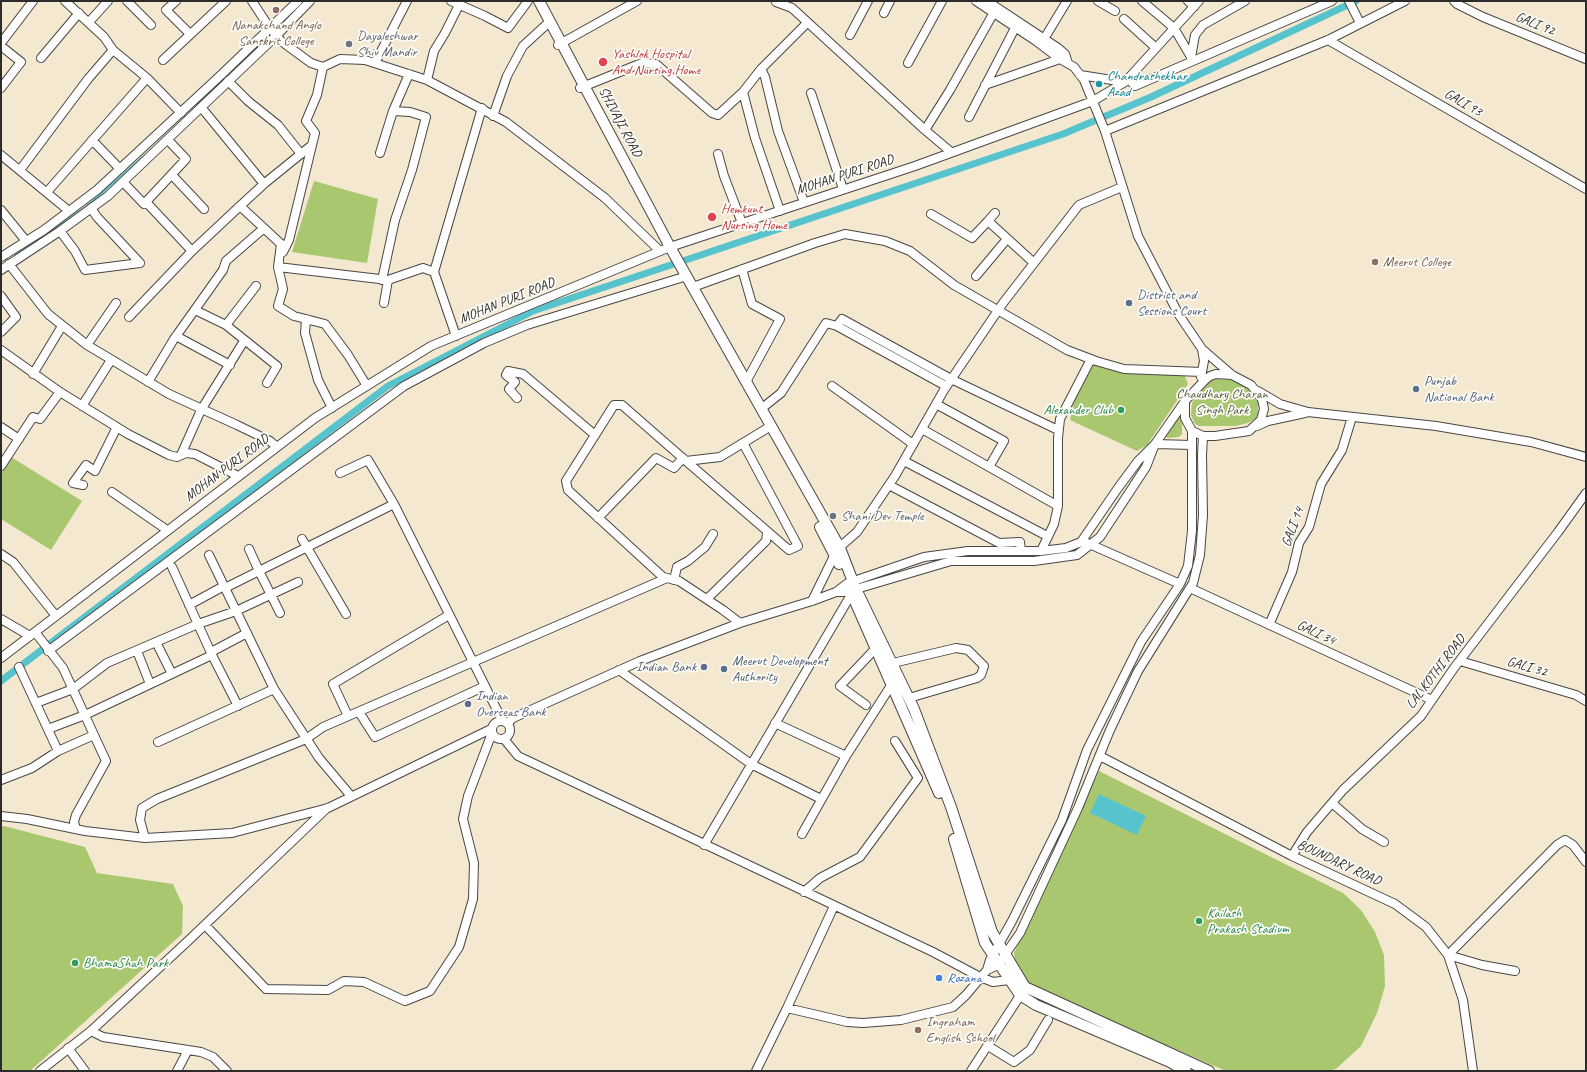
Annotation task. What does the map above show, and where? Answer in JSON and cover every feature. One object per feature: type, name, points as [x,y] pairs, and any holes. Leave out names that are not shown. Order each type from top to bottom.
[{"type":"main road","points":[[534,1],[546,24],[560,44]]},
{"type":"main road","name":"SHIVAJI ROAD","points":[[539,1],[668,252],[684,275]]},
{"type":"main road","points":[[684,275],[693,287],[710,322],[761,409],[837,551],[876,648],[947,814],[985,943],[1010,980],[1036,1005],[1082,1019],[1180,1068],[1210,1071]]},
{"type":"main road","points":[[684,275],[766,429],[837,551]]},
{"type":"main road","points":[[852,587],[893,663],[909,698],[951,807],[992,932],[1005,954],[1022,991]]},
{"type":"street","points":[[1,88],[21,62],[1,45],[33,1]]},
{"type":"street","points":[[65,1],[104,37],[113,50],[146,78],[181,113]]},
{"type":"street","points":[[89,22],[108,1]]},
{"type":"street","points":[[127,1],[151,25]]},
{"type":"street","points":[[176,1],[166,10],[190,34]]},
{"type":"street","points":[[163,60],[226,1]]},
{"type":"street","points":[[252,1],[273,32],[311,63],[323,67],[340,59],[365,60],[375,63],[427,80],[506,122],[588,184],[668,252]]},
{"type":"street","points":[[1,270],[60,231],[123,182],[228,81],[273,32],[298,1]]},
{"type":"street","points":[[1,256],[26,241],[97,190],[181,113],[310,1]]},
{"type":"street","points":[[375,63],[407,1]]},
{"type":"street","points":[[451,1],[508,28],[528,1]]},
{"type":"street","points":[[560,44],[637,1]]},
{"type":"street","points":[[776,1],[792,8],[925,130],[952,152]]},
{"type":"street","points":[[850,35],[868,1]]},
{"type":"street","points":[[884,13],[890,1]]},
{"type":"street","points":[[908,63],[942,1]]},
{"type":"street","points":[[976,1],[1060,60],[1068,62]]},
{"type":"street","points":[[988,1],[1065,54],[1068,62],[1080,75],[1104,128],[1138,236],[1179,315],[1202,349],[1232,375],[1247,382],[1262,399],[1264,409],[1261,420],[1254,428]]},
{"type":"street","points":[[1044,39],[1067,1]]},
{"type":"street","points":[[1098,1],[1115,11]]},
{"type":"street","points":[[1142,1],[1174,28],[1191,57],[1195,35],[1203,25],[1245,1]]},
{"type":"street","points":[[1080,75],[1127,80],[1135,86],[1332,1]]},
{"type":"street","points":[[1349,1],[1360,23]]},
{"type":"street","points":[[1104,128],[1328,40],[1405,1]]},
{"type":"street","name":"GALI 92","points":[[1454,1],[1483,17],[1586,59]]},
{"type":"street","name":"MOHAN PURI ROAD","points":[[1,658],[277,447],[332,408],[431,346],[742,223],[843,190],[1093,101],[1127,80],[1174,28],[1194,3]]},
{"type":"street","points":[[427,80],[434,51],[459,5]]},
{"type":"street","points":[[42,58],[79,13]]},
{"type":"street","points":[[925,130],[950,90],[993,14]]},
{"type":"street","points":[[1124,19],[1156,48]]},
{"type":"street","points":[[582,87],[642,63],[656,64],[712,113],[718,115],[743,92],[761,69],[807,23]]},
{"type":"street","points":[[493,116],[507,76],[523,46],[546,24]]},
{"type":"street","points":[[969,116],[1015,28]]},
{"type":"street","name":"GALI 93","points":[[1328,40],[1586,190]]},
{"type":"street","points":[[20,170],[88,79],[113,50]]},
{"type":"street","points":[[985,85],[1060,60]]},
{"type":"street","points":[[278,267],[289,240],[315,133],[306,121],[317,95],[323,67]]},
{"type":"street","points":[[761,69],[765,77],[778,131],[804,202]]},
{"type":"street","points":[[380,153],[393,111],[409,74]]},
{"type":"street","points":[[47,192],[146,78]]},
{"type":"street","points":[[228,81],[278,125],[301,154]]},
{"type":"street","points":[[743,92],[754,138],[780,211]]},
{"type":"street","points":[[811,93],[843,190]]},
{"type":"street","points":[[202,107],[264,184]]},
{"type":"street","points":[[456,336],[434,272],[482,108]]},
{"type":"street","points":[[384,303],[385,280],[395,220],[412,170],[426,117],[410,112],[393,111]]},
{"type":"street","points":[[92,140],[120,169]]},
{"type":"street","points":[[144,204],[186,159],[168,140]]},
{"type":"street","points":[[129,317],[192,251],[264,184],[312,145]]},
{"type":"street","points":[[718,154],[724,176],[742,223]]},
{"type":"street","points":[[1,155],[69,211]]},
{"type":"street","points":[[172,175],[204,209]]},
{"type":"street","points":[[123,182],[144,204],[146,202],[192,251]]},
{"type":"street","points":[[812,601],[837,551],[857,532],[889,485],[946,386],[998,311],[1079,205],[1122,187]]},
{"type":"street","points":[[240,206],[281,244],[278,267],[283,289],[278,306],[294,316],[325,324],[348,354],[367,386]]},
{"type":"street","points":[[60,231],[75,251],[85,270],[140,263],[97,217],[91,208]]},
{"type":"street","points":[[1,210],[26,241]]},
{"type":"street","points":[[931,214],[972,238],[995,213]]},
{"type":"street","points":[[988,221],[1034,263]]},
{"type":"street","points":[[148,382],[176,336],[223,270],[226,261],[264,228]]},
{"type":"street","points":[[693,287],[815,243],[845,234],[885,240],[910,251],[954,285],[1067,350],[1091,359],[1124,368],[1202,372]]},
{"type":"street","points":[[976,276],[1008,239]]},
{"type":"street","points":[[9,264],[48,314],[87,345],[148,382],[201,410],[270,441],[277,447]]},
{"type":"street","points":[[278,267],[385,280],[423,268],[434,272]]},
{"type":"street","points":[[742,269],[752,304],[780,319],[746,382]]},
{"type":"street","points":[[48,649],[404,386],[484,343],[527,325],[684,275]]},
{"type":"street","points":[[226,325],[256,286]]},
{"type":"street","points":[[1,296],[16,317],[1,332]]},
{"type":"street","points":[[87,345],[116,303]]},
{"type":"street","points":[[195,310],[226,325],[277,366],[268,383]]},
{"type":"street","points":[[306,319],[305,333],[318,380],[332,408]]},
{"type":"street","points":[[837,326],[842,319],[951,379],[1058,430]]},
{"type":"street","points":[[761,409],[781,393],[826,323],[837,326],[946,386]]},
{"type":"street","points":[[33,374],[62,326]]},
{"type":"street","points":[[176,336],[230,365]]},
{"type":"street","points":[[181,455],[201,410],[244,341]]},
{"type":"street","points":[[1199,386],[1204,361],[1202,349]]},
{"type":"street","points":[[1,350],[33,374],[117,428],[169,455],[177,457],[181,455],[195,454],[238,476]]},
{"type":"street","points":[[1041,551],[1054,524],[1058,506],[1058,430],[1060,419],[1091,359]]},
{"type":"street","points":[[82,406],[111,360]]},
{"type":"street","points":[[517,398],[509,389],[515,382],[506,375],[508,371],[523,374],[595,435]]},
{"type":"street","points":[[704,844],[852,587],[924,557],[968,551],[1041,551],[1066,548],[1081,541],[1134,466],[1155,444],[1185,401],[1205,380],[1216,374],[1232,375]]},
{"type":"street","points":[[832,386],[913,444]]},
{"type":"street","points":[[1254,389],[1280,404],[1308,412],[1436,426],[1531,442],[1575,455],[1586,456]]},
{"type":"street","points":[[1,466],[33,417],[40,419],[60,392]]},
{"type":"street","points":[[996,959],[999,944],[1062,820],[1090,743],[1142,642],[1180,584],[1188,566],[1192,531],[1192,432],[1185,418],[1185,401]]},
{"type":"street","points":[[936,404],[1004,440],[989,467]]},
{"type":"street","points":[[740,623],[707,599],[670,579],[663,577],[568,490],[566,481],[614,405],[622,405],[767,533],[789,550],[798,546],[743,443]]},
{"type":"street","points":[[1192,432],[1203,436],[1234,434],[1254,428],[1268,421],[1308,412]]},
{"type":"street","name":"GALI 14","points":[[1269,625],[1292,572],[1299,543],[1309,527],[1321,484],[1342,450],[1352,417]]},
{"type":"street","points":[[1,427],[19,440]]},
{"type":"street","points":[[83,485],[73,483],[86,465],[95,471],[117,428]]},
{"type":"street","points":[[598,518],[656,458],[674,468],[684,459],[720,457],[766,429]]},
{"type":"street","points":[[922,430],[1058,506]]},
{"type":"street","points":[[787,1008],[847,1022],[863,1023],[901,1020],[953,1007],[966,995],[996,959],[1005,954],[1020,933],[1100,756],[1110,730],[1138,671],[1194,583],[1200,555],[1203,515],[1203,436]]},
{"type":"street","points":[[1155,444],[1192,445]]},
{"type":"street","points":[[205,925],[266,989],[328,990],[344,981],[364,982],[405,1001],[430,991],[459,947],[472,899],[474,864],[463,819],[468,796],[496,722],[505,722],[619,670],[740,623],[852,587],[951,561],[1034,561],[1077,555],[1100,537],[1146,467],[1155,444]]},
{"type":"street","points":[[340,473],[368,460],[394,504],[473,663],[510,732],[504,739]]},
{"type":"street","points":[[904,461],[1047,536]]},
{"type":"street","points":[[889,485],[999,543],[1020,542],[1022,551]]},
{"type":"street","points":[[112,492],[167,530]]},
{"type":"street","name":"LAL KOTHI ROAD","points":[[1292,856],[1307,832],[1348,785],[1421,716],[1460,661],[1558,532],[1586,492]]},
{"type":"street","points":[[189,605],[394,504]]},
{"type":"street","points":[[707,599],[766,541],[767,533]]},
{"type":"street","points":[[145,838],[140,820],[142,808],[157,799],[306,739],[323,727],[348,716],[670,579],[677,567],[688,561],[705,547],[713,534]]},
{"type":"street","points":[[302,538],[346,614]]},
{"type":"street","points":[[1081,541],[1180,584]]},
{"type":"street","points":[[249,549],[280,613]]},
{"type":"street","points":[[1,554],[13,562],[56,616]]},
{"type":"street","points":[[209,555],[274,689],[319,758],[351,796]]},
{"type":"street","points":[[172,567],[212,655],[238,706]]},
{"type":"street","points":[[36,703],[73,689],[108,663],[198,624],[236,611],[298,582]]},
{"type":"street","name":"GALI 34","points":[[1190,588],[1432,700]]},
{"type":"street","points":[[348,716],[333,684],[449,615]]},
{"type":"street","points":[[1,619],[32,634],[48,649],[63,668],[106,761],[76,815],[74,822],[76,829]]},
{"type":"street","points":[[48,729],[85,715],[212,655],[213,651],[247,633]]},
{"type":"street","points":[[156,642],[172,674]]},
{"type":"street","points":[[866,705],[840,686],[876,648]]},
{"type":"street","points":[[893,663],[956,648],[968,650],[984,666],[981,675],[977,678],[909,698]]},
{"type":"street","points":[[137,651],[150,684]]},
{"type":"street","name":"GALI 32","points":[[1460,661],[1576,695],[1586,700]]},
{"type":"street","points":[[19,667],[58,751]]},
{"type":"street","points":[[619,670],[751,764],[821,800]]},
{"type":"street","points":[[802,834],[846,756],[892,684]]},
{"type":"street","points":[[359,712],[375,737],[485,686]]},
{"type":"street","points":[[158,742],[274,689]]},
{"type":"street","points":[[775,723],[846,756]]},
{"type":"street","points":[[492,731],[496,738],[504,739],[518,756],[933,952],[980,977],[993,982],[1010,980]]},
{"type":"street","points":[[1,816],[27,819],[76,829],[145,838],[232,833],[328,808],[492,731]]},
{"type":"street","points":[[1,780],[32,768],[58,751],[94,735]]},
{"type":"street","points":[[896,741],[918,778]]},
{"type":"street","name":"BOUNDARY ROAD","points":[[1100,756],[1292,856],[1395,904],[1426,927],[1448,955],[1463,1000],[1473,1071]]},
{"type":"street","points":[[804,892],[820,878],[860,857],[927,765]]},
{"type":"street","points":[[1332,803],[1362,829],[1384,842]]},
{"type":"street","points":[[40,1071],[91,1030],[205,925],[328,808]]},
{"type":"street","points":[[1515,971],[1482,965],[1448,955],[1557,845],[1565,840],[1573,845],[1586,862]]},
{"type":"street","points":[[756,1071],[834,906]]},
{"type":"street","points":[[971,1071],[1022,991]]},
{"type":"street","points":[[988,1046],[1014,1062],[1030,1050],[1048,1020]]},
{"type":"street","points":[[91,1030],[103,1037],[201,1052],[213,1057],[227,1071]]},
{"type":"street","points":[[68,1048],[85,1071]]},
{"type":"street","points":[[177,1071],[188,1050]]},
{"type":"green space","points":[[314,181],[378,199],[367,263],[292,252]]},
{"type":"green space","name":"Alexander Club","points":[[1093,365],[1137,372],[1184,374],[1188,384],[1147,445],[1137,451],[1070,420],[1074,401]]},
{"type":"green space","name":"Chaudhary Charan Singh Park","points":[[1213,379],[1232,380],[1249,387],[1257,397],[1258,415],[1255,419],[1248,423],[1235,426],[1199,426],[1195,424],[1191,415],[1192,403],[1201,389]]},
{"type":"green space","points":[[1182,409],[1182,434],[1179,437],[1167,438],[1165,435]]},
{"type":"green space","points":[[11,457],[82,501],[51,550],[1,519],[1,473]]},
{"type":"green space","name":"Kailash Prakash Stadium","points":[[1099,771],[1343,893],[1361,910],[1375,932],[1384,955],[1385,986],[1377,1013],[1361,1046],[1337,1068],[1331,1071],[1226,1071],[1031,987],[1017,974],[1014,953]]},
{"type":"green space","name":"BhamaShah Park","points":[[4,826],[85,847],[97,873],[173,884],[183,906],[182,934],[30,1071],[1,1071],[1,827]]},
{"type":"water","points":[[1099,794],[1146,816],[1137,835],[1090,813]]},
{"type":"waterway","points":[[275,30],[304,1]]},
{"type":"waterway","points":[[1,681],[388,386],[533,311],[1063,134],[1151,97],[1356,1]]},
{"type":"waterway","points":[[216,87],[272,33]]},
{"type":"waterway","points":[[15,255],[87,206],[145,155]]},
{"type":"place","name":"Nanakchand Anglo Sanskrit College","points":[[276,10]]},
{"type":"place","name":"Dayaleshwar Shiv Mandir","points":[[349,44]]},
{"type":"place","name":"Yashlok Hospital And Nursing Home","points":[[603,62]]},
{"type":"place","name":"Chandrashekhar Azad","points":[[1099,84]]},
{"type":"place","name":"Hemkunt Nursing Home","points":[[712,217]]},
{"type":"place","name":"Meerut College","points":[[1375,262]]},
{"type":"place","name":"District and Sessions Court","points":[[1129,303]]},
{"type":"place","name":"Punjab National Bank","points":[[1416,389]]},
{"type":"place","name":"Alexander Club","points":[[1121,410]]},
{"type":"place","name":"Shani Dev Temple","points":[[833,516]]},
{"type":"place","name":"Indian Bank","points":[[704,667]]},
{"type":"place","name":"Meerut Development Authority","points":[[724,669]]},
{"type":"place","name":"Indian Overseas Bank","points":[[468,704]]},
{"type":"place","name":"Kailash Prakash Stadium","points":[[1199,921]]},
{"type":"place","name":"BhamaShah Park","points":[[75,963]]},
{"type":"place","name":"Rozana","points":[[939,978]]},
{"type":"place","name":"Ingraham English School","points":[[918,1030]]}]
